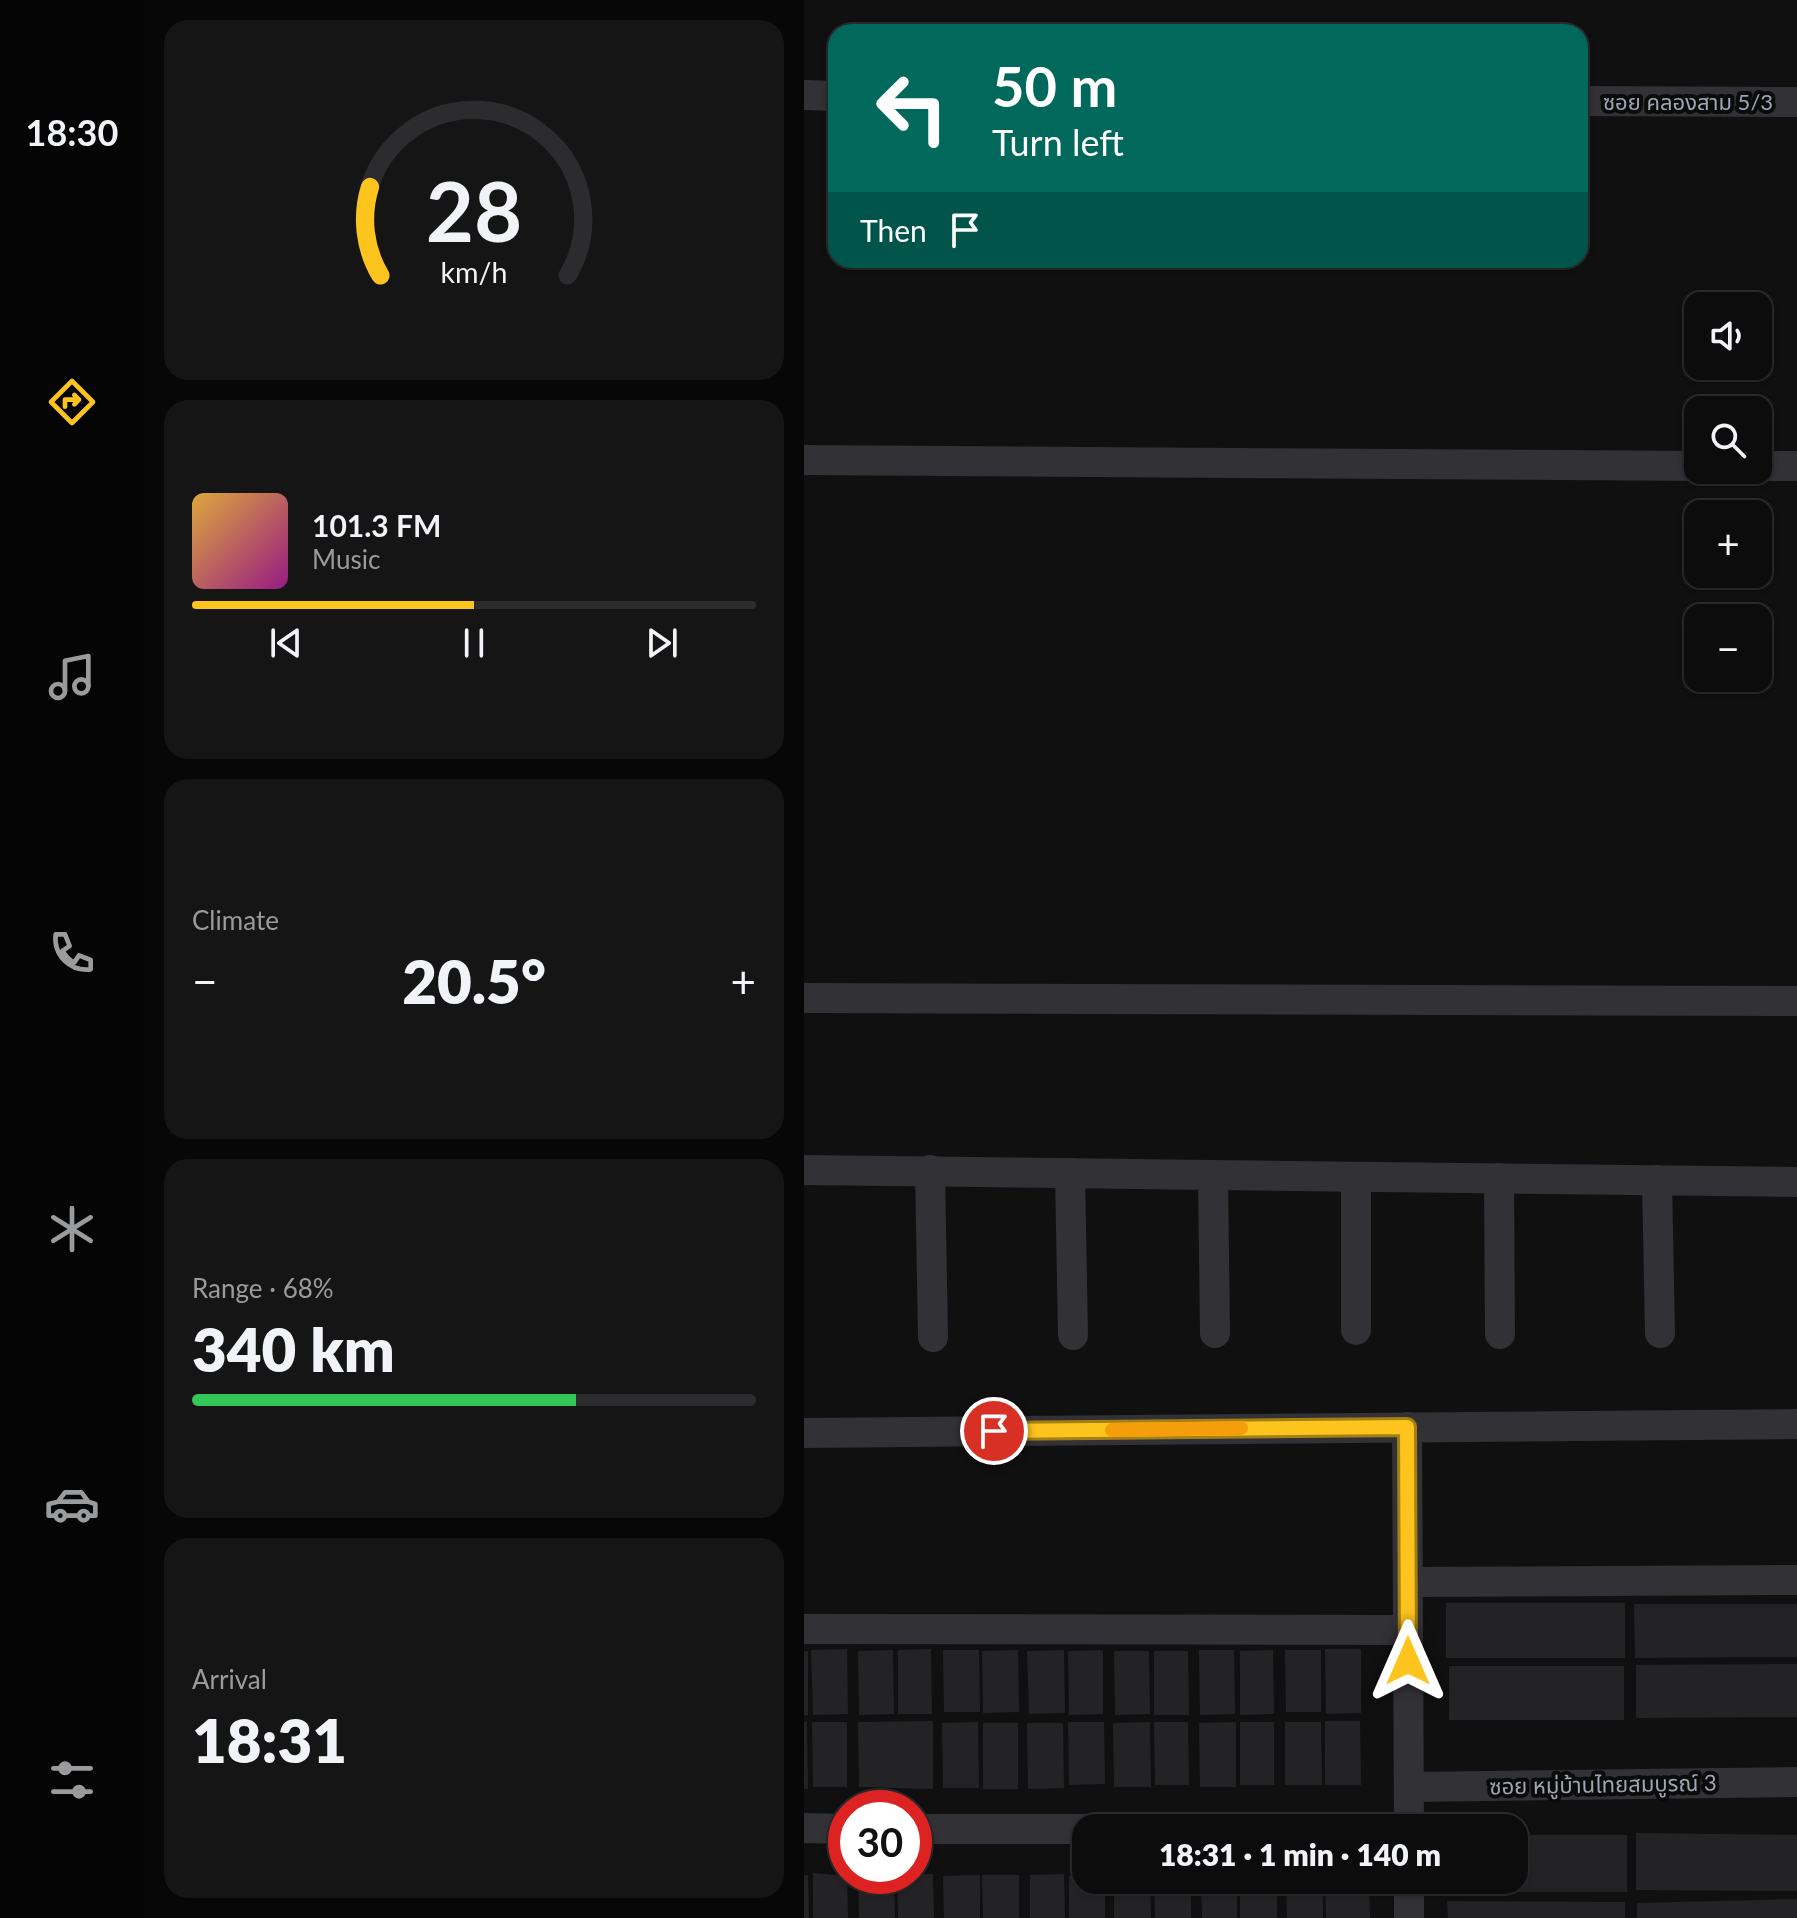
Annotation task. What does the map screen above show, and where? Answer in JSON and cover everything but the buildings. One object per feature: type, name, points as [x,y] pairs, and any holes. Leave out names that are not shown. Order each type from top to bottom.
[{"type":"street","points":[[804,95],[828,96]]},
{"type":"street","name":"ซอย คลองสาม 5/3","points":[[1588,101],[1797,102]]},
{"type":"street","points":[[804,460],[1684,466]]},
{"type":"street","points":[[1772,466],[1797,466]]},
{"type":"street","points":[[804,998],[1797,1001]]},
{"type":"street","points":[[804,1170],[1797,1182]]},
{"type":"street","points":[[930,1170],[933,1337]]},
{"type":"street","points":[[1070,1173],[1073,1335]]},
{"type":"street","points":[[1213,1175],[1215,1333]]},
{"type":"street","points":[[1356,1177],[1356,1330]]},
{"type":"street","points":[[1499,1178],[1500,1334]]},
{"type":"street","points":[[1657,1180],[1660,1333]]},
{"type":"street","points":[[804,1433],[1797,1424]]},
{"type":"street","points":[[1407,1427],[1409,1814]]},
{"type":"street","points":[[1408,1582],[1797,1580]]},
{"type":"street","points":[[804,1629],[1408,1630]]},
{"type":"street","name":"ซอย หมู่บ้านไทยสมบูรณ์ 3","points":[[1409,1787],[1797,1782]]},
{"type":"street","points":[[804,1828],[828,1829]]},
{"type":"street","points":[[932,1829],[1072,1829]]},
{"type":"street","points":[[1409,1894],[1409,1918]]},
{"type":"slow traffic","points":[[1112,1430],[1241,1428]]},
{"type":"route","points":[[994,1431],[1407,1427],[1408,1661]]}]
